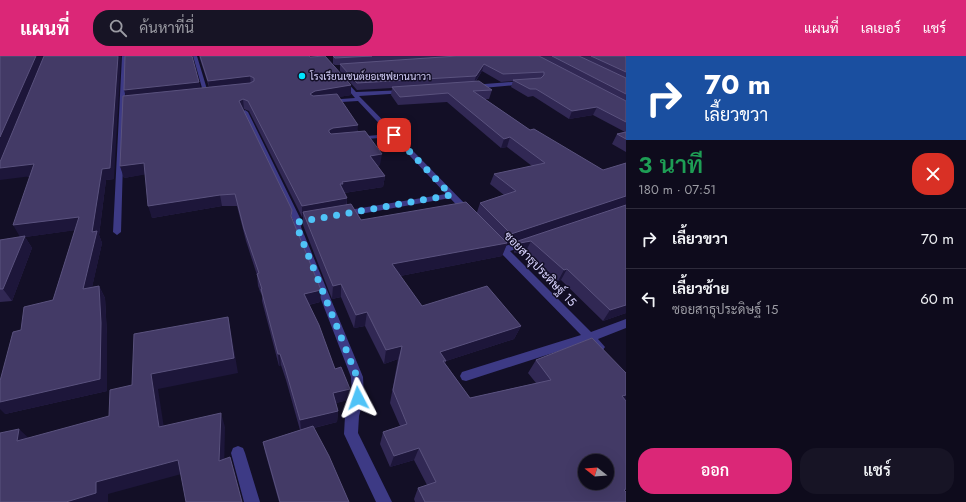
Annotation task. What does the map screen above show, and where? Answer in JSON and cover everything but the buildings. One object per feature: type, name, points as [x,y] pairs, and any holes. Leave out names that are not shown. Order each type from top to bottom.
[{"type":"street","points":[[117,232],[124,56]]},
{"type":"street","points":[[195,56],[210,95],[200,96]]},
{"type":"street","points":[[338,74],[473,218]]},
{"type":"street","points":[[467,87],[530,83]]},
{"type":"street","points":[[322,103],[412,91]]},
{"type":"street","points":[[122,104],[130,104]]},
{"type":"street","points":[[245,112],[301,222],[297,227],[357,377],[358,398],[352,416],[351,434],[384,502]]},
{"type":"street","points":[[348,140],[394,135]]},
{"type":"street","points":[[335,216],[451,195]]},
{"type":"street","name":"ซอยสาธุประดิษฐ์ 15","points":[[488,234],[603,352]]},
{"type":"street","points":[[503,250],[539,238]]},
{"type":"street","points":[[466,376],[590,337],[626,323]]},
{"type":"street","points":[[238,453],[252,502]]},
{"type":"place","name":"โรงเรียนเซนต์ยอเซฟยานนาวา","points":[[302,76]]},
{"type":"route","points":[[358,398],[357,377],[297,227],[298,222],[451,195],[394,135]]}]
